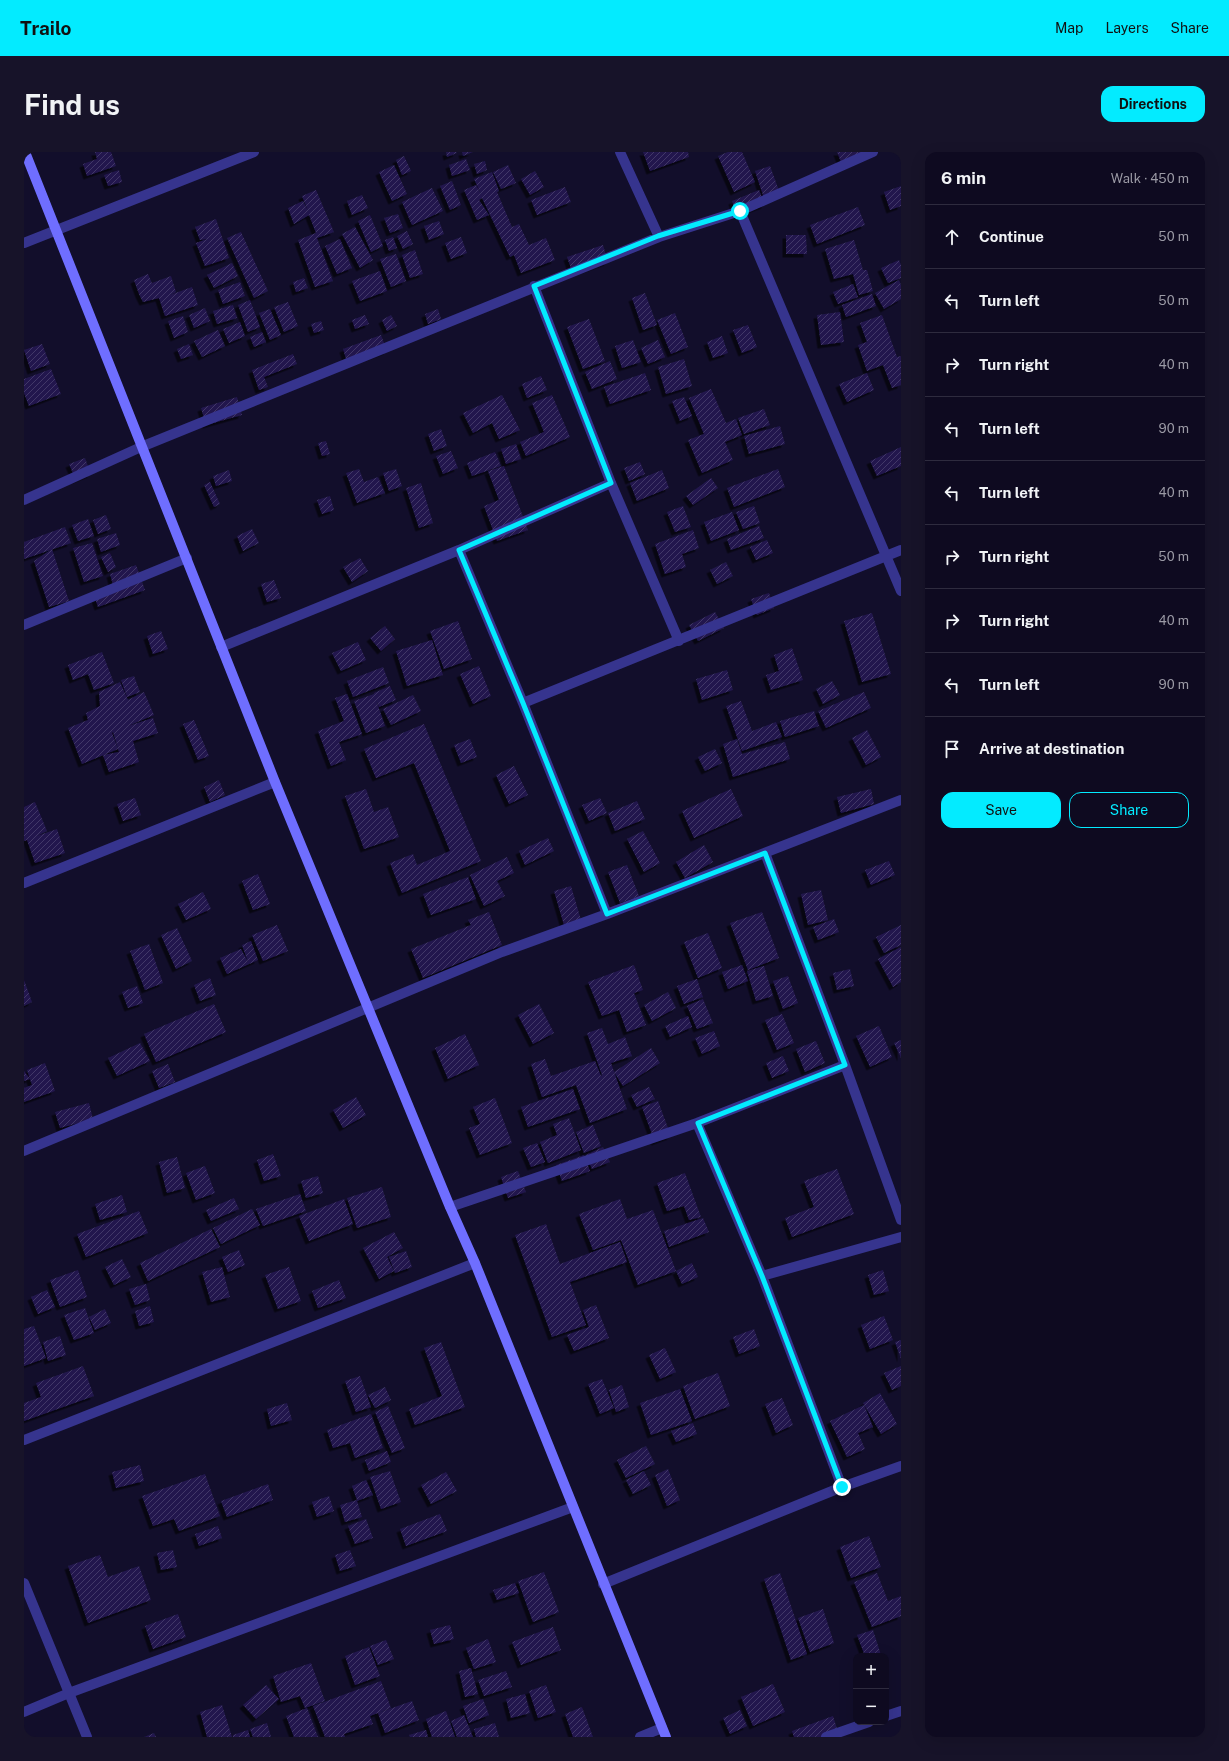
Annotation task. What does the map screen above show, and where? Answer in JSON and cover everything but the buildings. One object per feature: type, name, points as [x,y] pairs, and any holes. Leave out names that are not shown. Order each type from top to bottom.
[{"type":"main road","points":[[25,152],[275,782],[450,1207],[475,1263],[664,1733]]},
{"type":"street","points":[[24,243],[254,152]]},
{"type":"street","points":[[620,152],[658,236]]},
{"type":"street","points":[[24,500],[141,447],[658,236],[740,211],[873,152]]},
{"type":"street","points":[[740,211],[901,591]]},
{"type":"street","points":[[534,286],[611,483],[679,641]]},
{"type":"street","points":[[221,647],[459,550],[611,483]]},
{"type":"street","points":[[459,550],[523,703],[607,914]]},
{"type":"street","points":[[523,703],[901,550]]},
{"type":"street","points":[[24,625],[186,558]]},
{"type":"street","points":[[24,883],[275,782]]},
{"type":"street","points":[[24,1151],[502,952],[607,914],[901,800]]},
{"type":"street","points":[[765,853],[845,1065],[901,1220]]},
{"type":"street","points":[[450,1207],[698,1123],[845,1065]]},
{"type":"street","points":[[698,1123],[762,1276],[842,1487]]},
{"type":"street","points":[[762,1276],[901,1237]]},
{"type":"street","points":[[24,1440],[475,1263]]},
{"type":"street","points":[[603,1584],[842,1487],[901,1466]]},
{"type":"street","points":[[24,1712],[69,1693],[573,1507]]},
{"type":"street","points":[[24,1583],[87,1737]]},
{"type":"street","points":[[889,1715],[901,1711]]},
{"type":"street","points":[[826,1737],[860,1725]]},
{"type":"street","points":[[640,1737],[664,1733]]},
{"type":"route","points":[[740,211],[658,236],[534,286],[611,483],[459,550],[523,703],[607,914],[765,853],[845,1065],[698,1123],[762,1276],[842,1487]]}]
